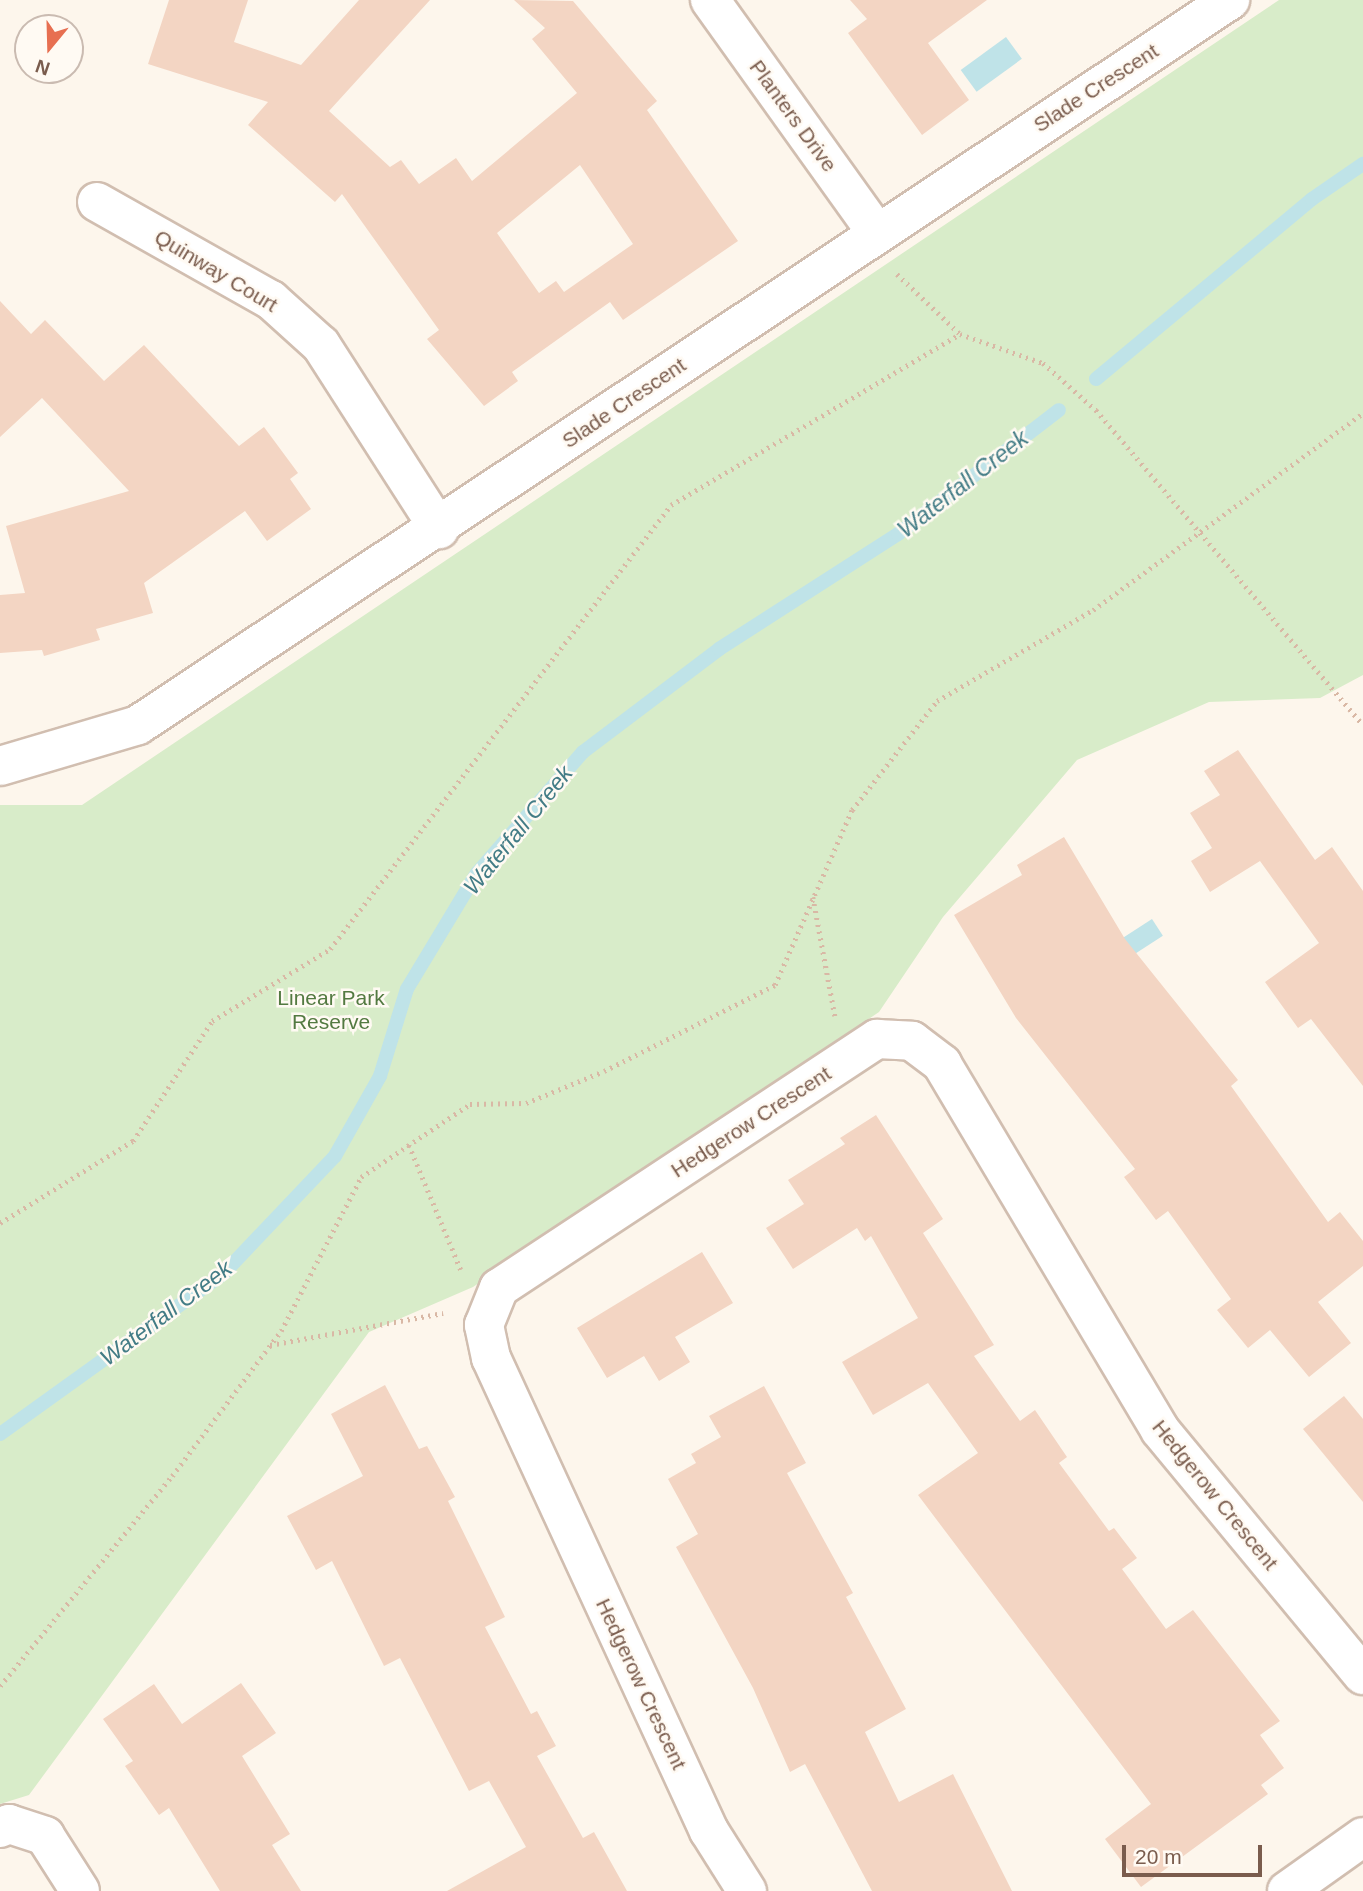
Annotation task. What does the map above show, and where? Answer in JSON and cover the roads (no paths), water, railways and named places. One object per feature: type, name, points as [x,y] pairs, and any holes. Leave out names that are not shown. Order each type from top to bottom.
[{"type":"street","name":"Planters Drive","points":[[710,0],[876,232]]},
{"type":"street","name":"Slade Crescent","points":[[0,766],[138,725],[439,529],[876,232],[1230,0]]},
{"type":"street","name":"Quinway Court","points":[[97,202],[271,300],[321,345],[439,529]]},
{"type":"street","name":"Hedgerow Crescent","points":[[747,1891],[709,1831],[491,1358],[484,1325],[499,1288],[877,1039],[912,1041],[942,1064],[1160,1430],[1363,1675]]},
{"type":"street","points":[[0,1828],[9,1824],[45,1836],[80,1891]]},
{"type":"street","points":[[1287,1891],[1363,1837]]},
{"type":"water","points":[[1006,37],[1022,59],[977,92],[961,70]]},
{"type":"water","points":[[1152,919],[1163,936],[1119,964],[1108,947]]},
{"type":"waterway","name":"Waterfall Creek","points":[[1096,379],[1312,199],[1363,164]]},
{"type":"waterway","name":"Waterfall Creek","points":[[0,1434],[224,1273],[335,1156],[380,1076],[407,989],[477,873],[583,752],[719,649],[898,534],[1059,410]]},
{"type":"park label","name":"Linear Park Reserve","points":[[331,1010]]}]
